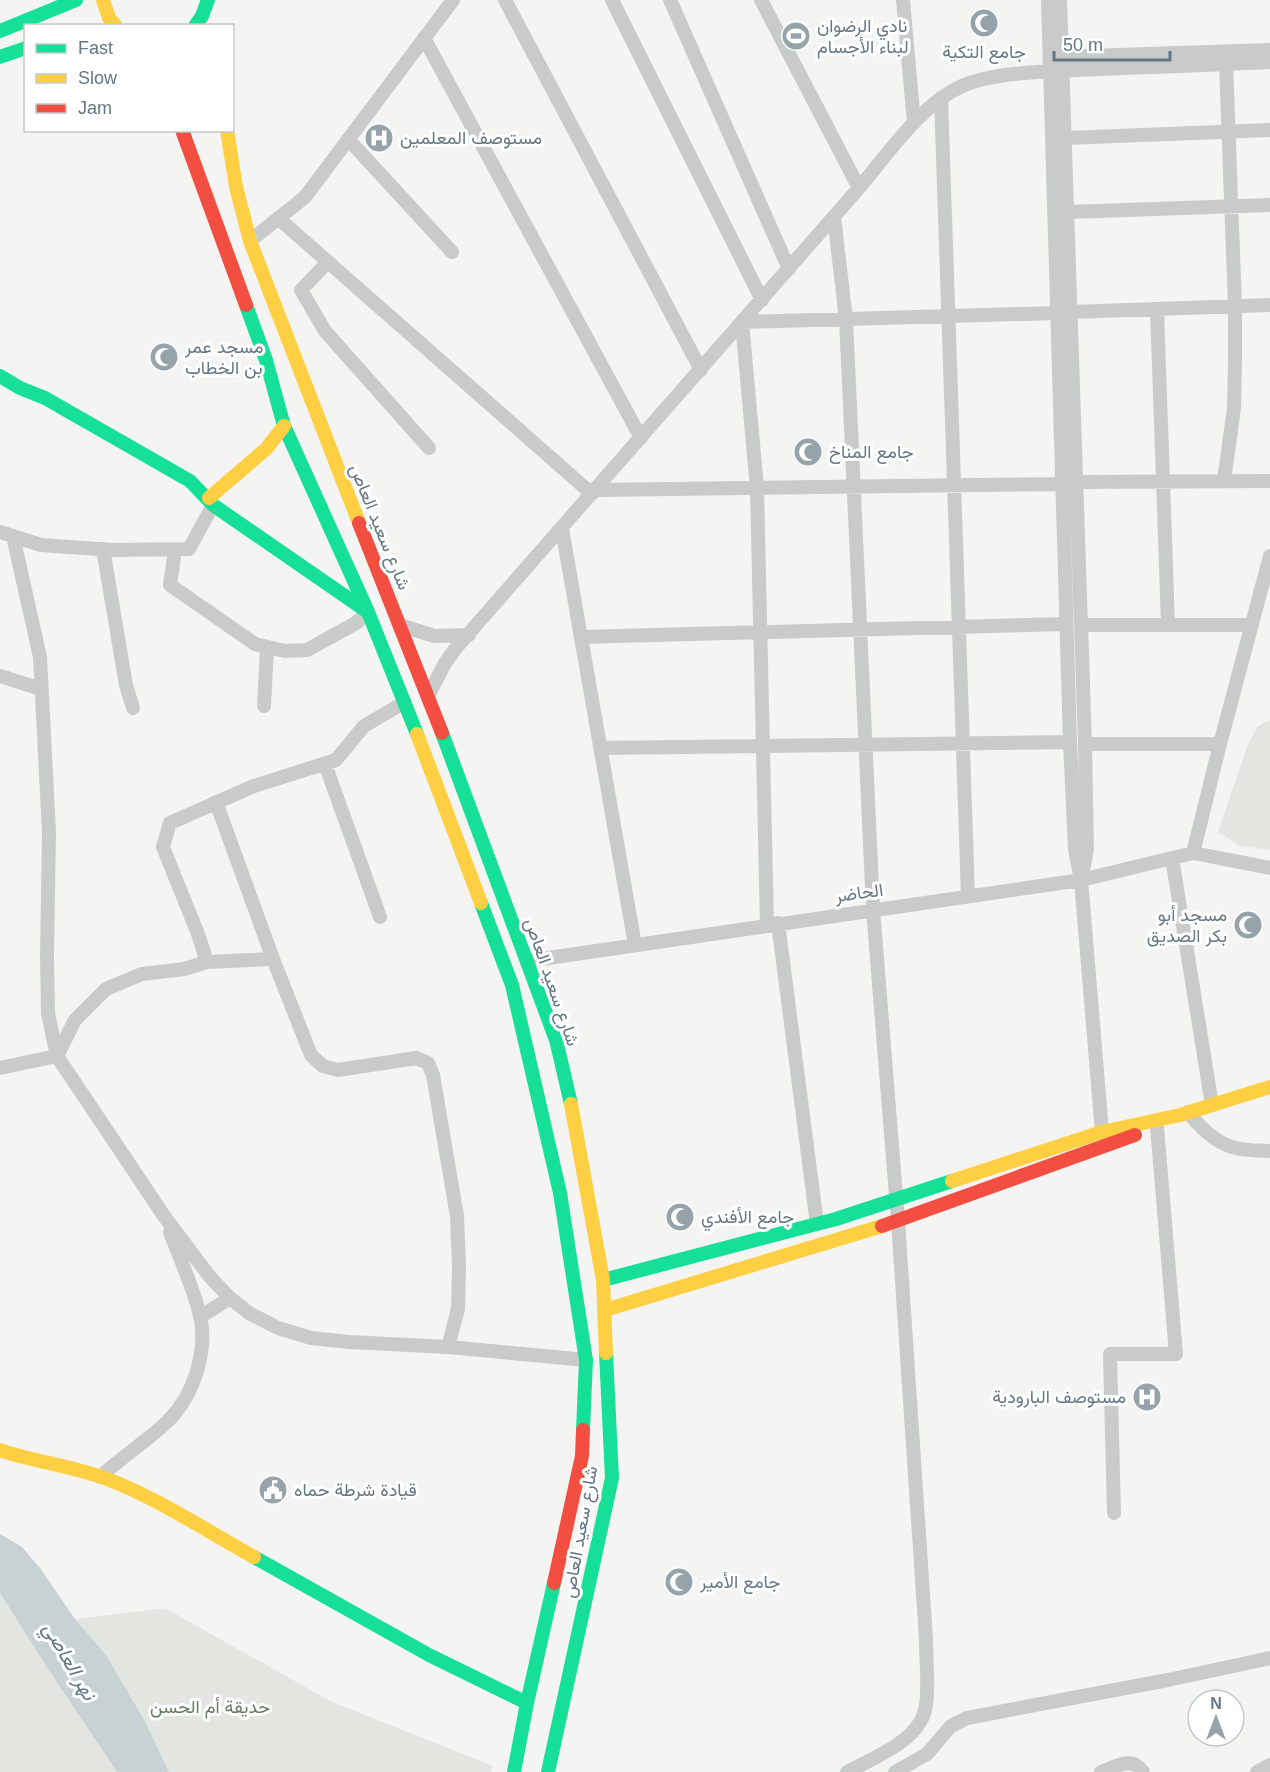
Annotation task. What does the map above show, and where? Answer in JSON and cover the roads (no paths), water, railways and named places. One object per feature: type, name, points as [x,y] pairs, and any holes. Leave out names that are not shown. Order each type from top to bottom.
[{"type":"main road","points":[[0,31],[76,0]]},
{"type":"main road","points":[[103,0],[109,18],[114,24]]},
{"type":"main road","points":[[196,24],[209,1]]},
{"type":"main road","points":[[209,1],[211,24]]},
{"type":"main road","points":[[0,57],[24,49]]},
{"type":"main road","points":[[183,132],[266,360],[284,426],[369,612],[512,985],[560,1193],[586,1360],[582,1456],[564,1542],[536,1707],[514,1772]]},
{"type":"main road","name":"شارع سعيد العاص","points":[[227,132],[236,187],[250,241],[334,461],[428,696],[528,961],[556,1040],[578,1137],[603,1280],[612,1478],[548,1772]]},
{"type":"main road","points":[[0,376],[20,388],[45,398],[190,482],[211,502],[369,612]]},
{"type":"main road","points":[[211,502],[266,449],[284,426]]},
{"type":"main road","points":[[603,1280],[817,1224],[1102,1132],[1184,1114],[1270,1087]]},
{"type":"main road","points":[[605,1310],[898,1221],[1157,1127],[1184,1114]]},
{"type":"main road","points":[[0,1450],[39,1463],[100,1477],[157,1503],[429,1655],[561,1718]]},
{"type":"street","points":[[250,241],[305,197],[453,0]]},
{"type":"street","points":[[505,0],[701,370]]},
{"type":"street","points":[[612,0],[762,300]]},
{"type":"street","points":[[670,0],[789,269]]},
{"type":"street","points":[[761,0],[859,188]]},
{"type":"street","points":[[903,0],[914,123]]},
{"type":"street","points":[[1047,0],[1066,138],[1086,744],[1087,850],[1086,866],[1081,880]]},
{"type":"street","points":[[1060,0],[1056,64],[1057,313],[1070,741],[1075,850],[1081,880],[1102,1132]]},
{"type":"street","points":[[424,38],[641,438]]},
{"type":"street","points":[[428,696],[445,663],[469,635],[914,123],[941,98],[961,86],[981,79],[1056,64],[1270,50]]},
{"type":"street","points":[[1056,64],[1270,62]]},
{"type":"street","points":[[1224,482],[1234,408],[1235,306],[1226,64]]},
{"type":"street","points":[[941,98],[968,896]]},
{"type":"street","points":[[1066,138],[1270,130]]},
{"type":"street","points":[[348,139],[452,252]]},
{"type":"street","points":[[1068,212],[1270,205]]},
{"type":"street","points":[[834,217],[846,319],[873,909],[898,1221],[926,1639],[924,1716],[915,1731],[902,1741],[847,1772]]},
{"type":"street","points":[[278,218],[594,492],[1062,484]]},
{"type":"street","points":[[328,262],[301,290],[324,331],[429,448]]},
{"type":"street","points":[[1071,312],[1270,305]]},
{"type":"street","points":[[1157,309],[1168,624]]},
{"type":"street","points":[[742,322],[1057,313]]},
{"type":"street","points":[[742,322],[757,488],[763,746],[772,924],[817,1224]]},
{"type":"street","points":[[0,390],[20,388]]},
{"type":"street","points":[[1077,482],[1270,482]]},
{"type":"street","points":[[7,534],[41,545],[103,549],[189,549],[211,502]]},
{"type":"street","points":[[562,529],[635,945]]},
{"type":"street","points":[[7,534],[40,657],[49,832],[46,957],[48,1013],[57,1056],[164,1216],[210,1277],[230,1298],[249,1313],[278,1328],[311,1338],[349,1342],[448,1347],[586,1360]]},
{"type":"street","points":[[103,549],[126,685],[133,708]]},
{"type":"street","points":[[175,550],[170,585],[255,644],[285,651],[307,650],[356,623],[369,612]]},
{"type":"street","points":[[1270,556],[1193,853],[1270,868]]},
{"type":"street","points":[[581,637],[1066,624]]},
{"type":"street","points":[[400,625],[434,636],[469,635]]},
{"type":"street","points":[[1082,625],[1252,625]]},
{"type":"street","points":[[264,706],[267,647]]},
{"type":"street","points":[[0,676],[41,689]]},
{"type":"street","points":[[207,962],[163,847],[170,823],[254,786],[336,760],[364,726],[405,702]]},
{"type":"street","points":[[600,748],[1070,741]]},
{"type":"street","points":[[1086,744],[1220,744]]},
{"type":"street","points":[[324,764],[381,917]]},
{"type":"street","points":[[216,802],[273,959],[311,1055],[323,1066],[338,1070],[416,1058],[428,1063],[433,1075],[457,1216],[458,1310],[448,1347]]},
{"type":"street","name":"الحاضر","points":[[528,961],[1081,880],[1193,853]]},
{"type":"street","points":[[1172,858],[1212,1105]]},
{"type":"street","points":[[57,1056],[75,1020],[106,989],[142,974],[183,969],[207,962],[273,959]]},
{"type":"street","points":[[0,1068],[57,1056]]},
{"type":"street","points":[[1184,1114],[1211,1136],[1225,1143],[1240,1149],[1270,1151]]},
{"type":"street","points":[[1114,1513],[1110,1354],[1176,1354],[1157,1127]]},
{"type":"street","points":[[100,1477],[156,1431],[182,1404],[189,1393],[198,1364],[201,1340],[200,1317],[164,1216]]},
{"type":"street","points":[[200,1317],[230,1298]]},
{"type":"street","points":[[895,1772],[927,1754],[951,1726],[967,1718],[1270,1658]]},
{"type":"street","points":[[915,1731],[927,1754]]},
{"type":"street","points":[[1101,1772],[1129,1762],[1138,1765],[1143,1772]]},
{"type":"street","points":[[1257,1772],[1270,1765]]},
{"type":"water","name":"نهر العاصي","points":[[0,1534],[22,1547],[40,1568],[75,1619],[106,1655],[146,1723],[169,1772],[117,1772],[0,1593]]},
{"type":"place","name":"جامع التكية","points":[[984,23]]},
{"type":"place","name":"نادي الرضوان لبناء الأجسام","points":[[796,36]]},
{"type":"place","name":"مستوصف المعلمين","points":[[379,138]]},
{"type":"place","name":"مسجد عمر بن الخطاب","points":[[164,357]]},
{"type":"place","name":"جامع المناخ","points":[[808,452]]},
{"type":"place","name":"مسجد أبو بكر الصديق","points":[[1248,925]]},
{"type":"place","name":"جامع الأفندي","points":[[680,1217]]},
{"type":"place","name":"مستوصف البارودية","points":[[1147,1397]]},
{"type":"place","name":"قيادة شرطة حماه","points":[[273,1490]]},
{"type":"place","name":"جامع الأمير","points":[[679,1582]]},
{"type":"park label","name":"حديقة أم الحسن","points":[[210,1707]]}]
